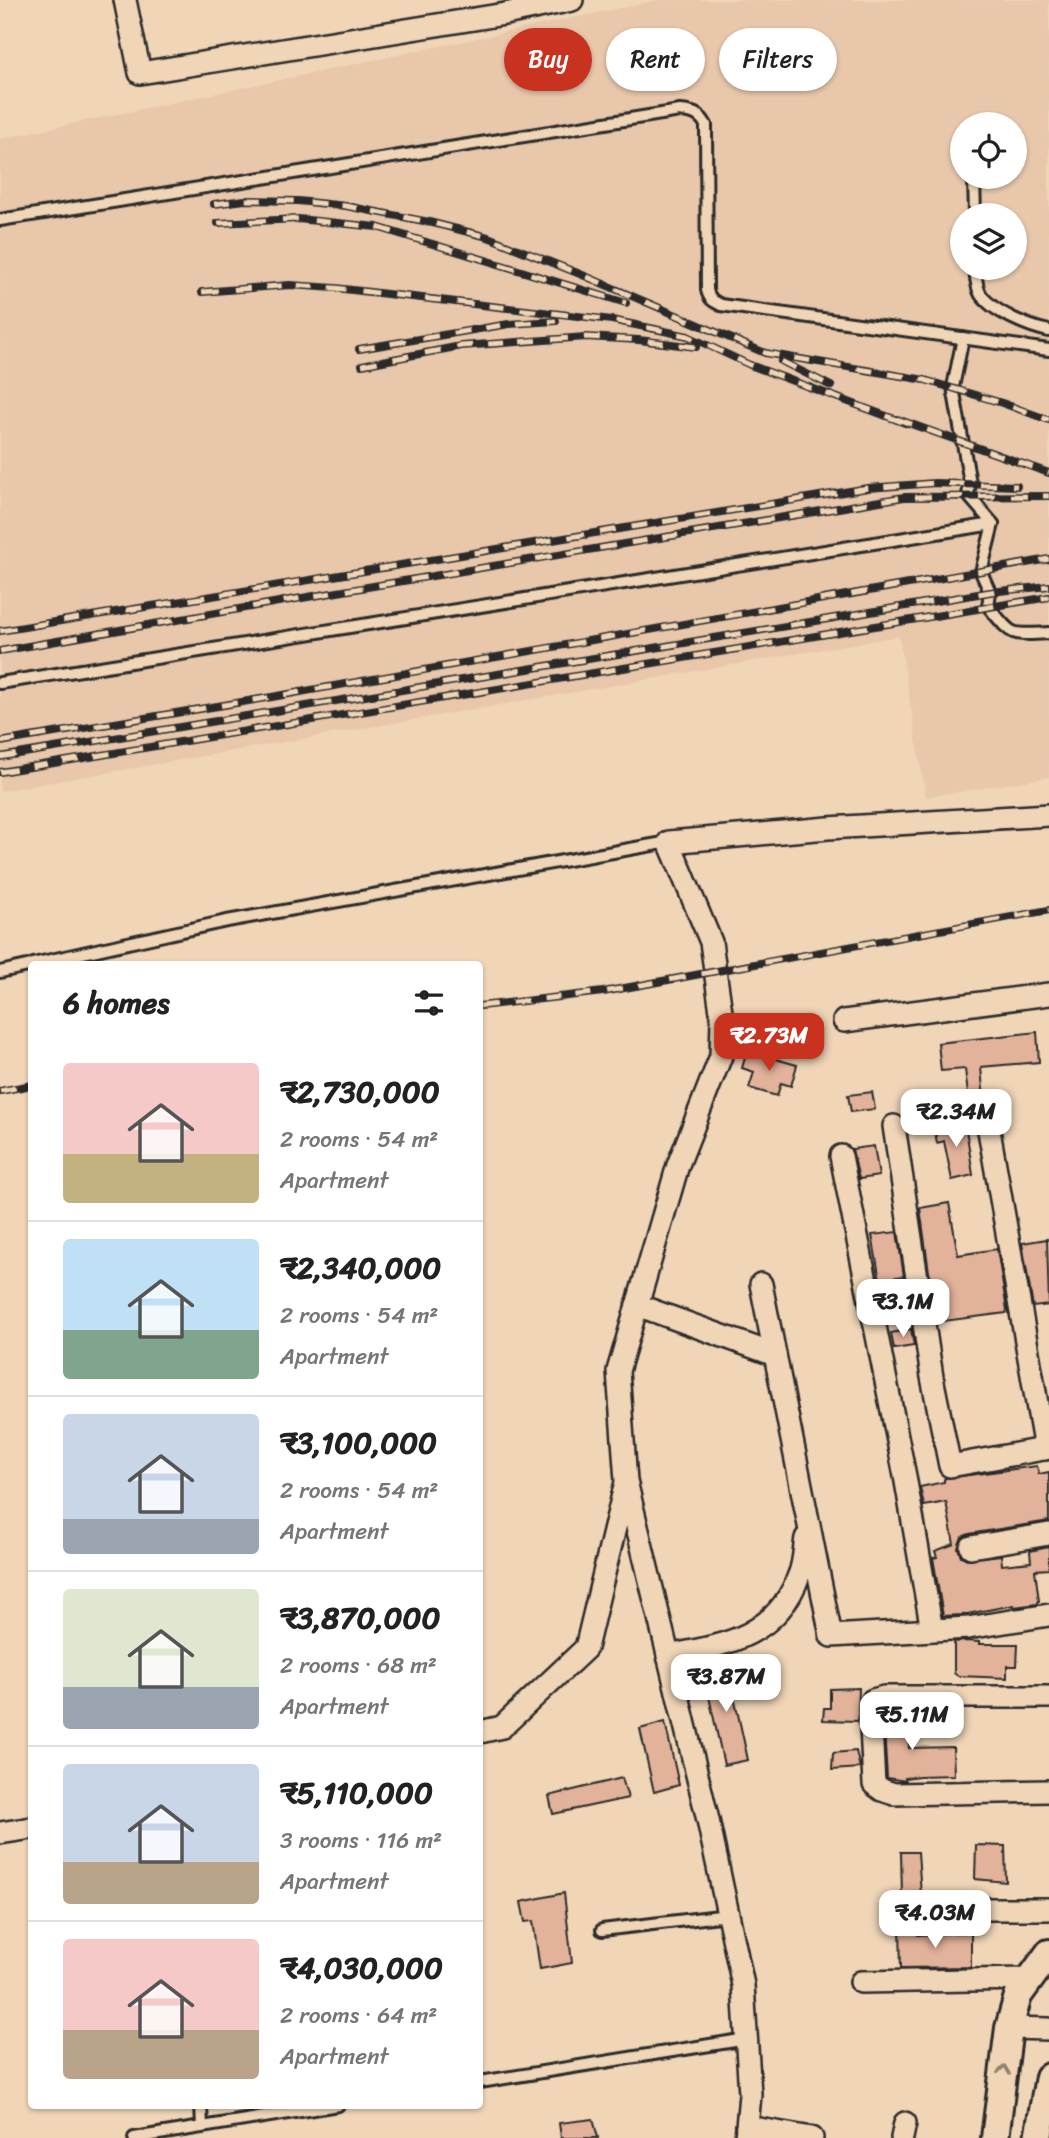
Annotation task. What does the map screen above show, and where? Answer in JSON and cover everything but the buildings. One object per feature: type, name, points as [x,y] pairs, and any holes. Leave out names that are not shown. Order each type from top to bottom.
[{"type":"street","points":[[125,0],[140,73],[572,0]]},
{"type":"street","points":[[812,2138],[747,2133],[750,2094],[743,1985],[626,1480],[618,1371],[678,1165],[721,1056],[722,1019],[711,942],[669,842],[828,828],[1049,815]]},
{"type":"street","points":[[844,1021],[1049,994]]},
{"type":"street","points":[[894,1126],[932,1377],[950,1466],[1047,1448],[988,1125]]},
{"type":"street","points":[[841,1156],[905,1476],[932,1630]]},
{"type":"street","points":[[761,1284],[831,1636],[968,1628],[1049,1615]]},
{"type":"street","points":[[637,1306],[775,1355]]},
{"type":"street","points":[[483,1731],[502,1727],[586,1648],[626,1480]]},
{"type":"street","points":[[668,1656],[732,1642],[772,1618],[789,1597],[800,1574],[808,1524]]},
{"type":"street","points":[[971,1547],[1049,1534]]},
{"type":"street","points":[[1049,1697],[884,1697],[873,1700],[870,1707],[874,1784],[881,1790],[894,1794],[1049,1791]]},
{"type":"street","points":[[0,1833],[28,1829]]},
{"type":"street","points":[[897,1909],[1049,1909]]},
{"type":"street","points":[[996,2138],[1009,2028],[1018,1996],[1049,1953]]},
{"type":"street","points":[[861,1982],[1030,1979]]},
{"type":"street","points":[[1009,2028],[1049,2029]]},
{"type":"street","points":[[1038,2138],[1049,2077]]},
{"type":"lane","points":[[0,220],[680,111],[692,112],[701,116],[706,125],[708,290],[713,301],[721,305],[1049,350]]},
{"type":"lane","points":[[976,280],[981,294],[993,306],[1022,323],[1049,331]]},
{"type":"lane","points":[[963,338],[953,387],[968,470],[968,495],[993,524]]},
{"type":"lane","points":[[993,524],[981,572],[990,592],[988,606],[1011,633],[1049,634]]},
{"type":"lane","points":[[0,683],[993,524]]},
{"type":"lane","points":[[46,961],[227,921],[669,842]]},
{"type":"lane","points":[[0,972],[28,965]]},
{"type":"lane","points":[[602,1930],[728,1915]]},
{"type":"lane","points":[[483,2082],[747,2039]]},
{"type":"lane","points":[[201,2109],[202,2127]]},
{"type":"lane","points":[[135,2138],[313,2109]]},
{"type":"shaded area","points":[[659,0],[1049,0],[1049,777],[926,797],[899,636],[0,791],[0,139],[504,33],[504,91],[592,91],[592,28],[526,28]]},
{"type":"railway","points":[[214,204],[245,200],[298,201],[346,206],[488,237],[765,353],[925,380],[1049,420]]},
{"type":"railway","points":[[218,223],[298,219],[377,227],[626,303]]},
{"type":"railway","points":[[202,292],[290,285],[335,288],[612,320],[688,336],[750,365],[905,423]]},
{"type":"railway","points":[[359,349],[509,324],[556,321]]},
{"type":"railway","points":[[362,365],[461,346],[586,337],[696,347]]},
{"type":"railway","points":[[781,361],[831,386]]},
{"type":"railway","points":[[897,419],[1049,473]]},
{"type":"railway","points":[[0,631],[868,488],[935,483],[1017,486]]},
{"type":"railway","points":[[0,651],[904,497],[1049,496]]},
{"type":"railway","points":[[0,742],[272,697],[1049,559]]},
{"type":"railway","points":[[0,757],[990,592],[1049,586]]},
{"type":"railway","points":[[0,772],[1049,597]]},
{"type":"railway","points":[[483,1006],[603,992],[1049,910]]},
{"type":"railway","points":[[0,1091],[28,1086]]}]
